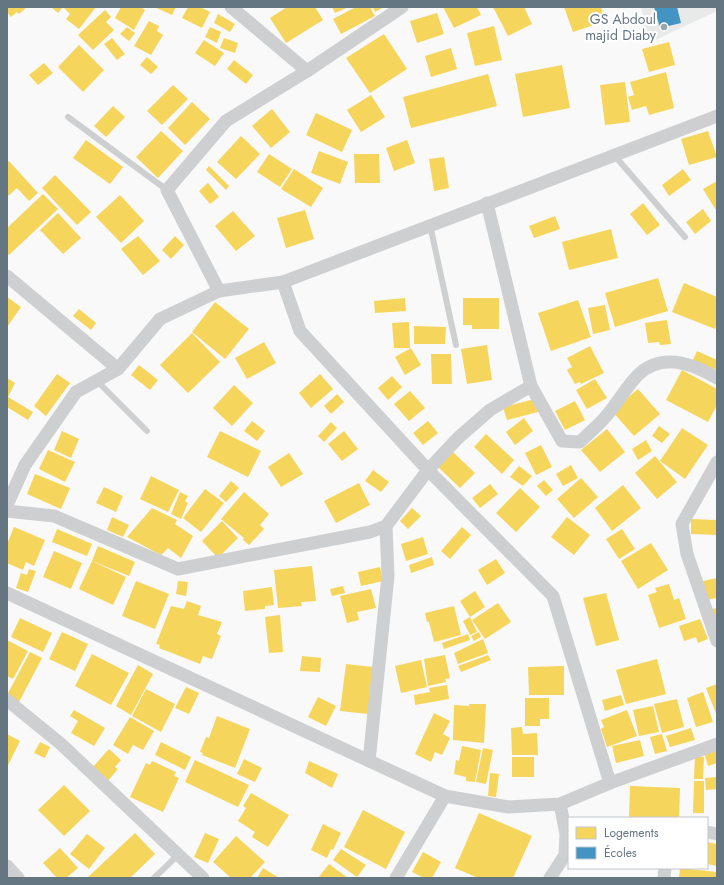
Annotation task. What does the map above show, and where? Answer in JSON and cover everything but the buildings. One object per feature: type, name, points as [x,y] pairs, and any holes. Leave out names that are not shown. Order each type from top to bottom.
[{"type":"street","points":[[230,7],[307,71]]},
{"type":"street","points":[[219,291],[167,190],[226,121],[307,71],[400,8]]},
{"type":"street","points":[[7,505],[25,465],[76,392],[118,369],[160,319],[219,291],[283,282],[613,154],[717,116]]},
{"type":"street","points":[[487,203],[531,386],[562,441],[580,442],[607,415],[638,375],[654,363],[675,362],[689,365],[717,378]]},
{"type":"street","points":[[7,276],[118,369]]},
{"type":"street","points":[[283,282],[300,330],[428,470],[553,596],[610,783]]},
{"type":"street","points":[[7,511],[54,516],[178,569],[370,532],[386,526],[428,470],[458,438],[490,410],[531,386]]},
{"type":"street","points":[[717,462],[682,524],[687,554],[717,641]]},
{"type":"street","points":[[369,761],[388,576],[386,526]]},
{"type":"street","points":[[7,593],[444,796],[508,807],[560,804],[610,783],[717,744]]},
{"type":"street","points":[[7,700],[62,744],[203,878]]},
{"type":"street","points":[[396,878],[444,796]]},
{"type":"street","points":[[550,878],[567,855],[566,834],[560,804]]},
{"type":"street","points":[[7,866],[18,878]]},
{"type":"lane","points":[[68,117],[167,190]]},
{"type":"lane","points":[[613,154],[685,237]]},
{"type":"lane","points":[[430,225],[456,345]]},
{"type":"lane","points":[[97,381],[147,431]]},
{"type":"lane","points":[[154,878],[178,855]]},
{"type":"shaded area","name":"GS Abdoul majid Diaby","points":[[641,7],[717,7],[717,11],[649,43]]},
{"type":"place","name":"GS Abdoul majid Diaby","points":[[664,27]]}]
